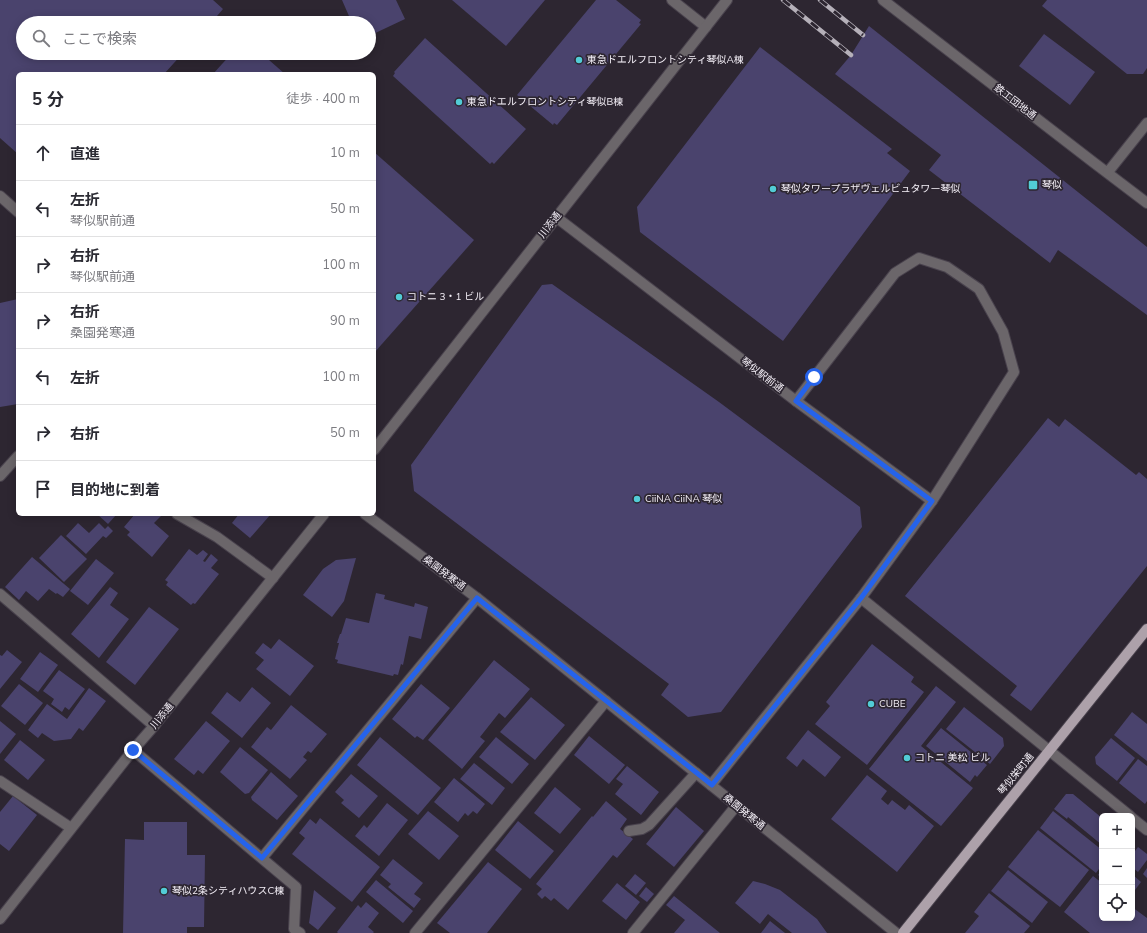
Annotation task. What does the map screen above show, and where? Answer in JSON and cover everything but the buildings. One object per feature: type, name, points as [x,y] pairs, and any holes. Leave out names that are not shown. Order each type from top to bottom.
[{"type":"main road","name":"琴似栄町通","points":[[903,933],[1147,629]]},
{"type":"street","points":[[672,0],[706,27]]},
{"type":"street","name":"川添通","points":[[376,447],[727,0]]},
{"type":"street","name":"鉄工団地通","points":[[884,0],[1086,157],[1147,202]]},
{"type":"street","points":[[1108,172],[1147,123]]},
{"type":"street","points":[[0,196],[16,210]]},
{"type":"street","name":"琴似駅前通","points":[[556,217],[796,401],[932,501]]},
{"type":"street","points":[[712,785],[861,598],[932,501],[1014,372],[1003,332],[979,289],[947,267],[919,258],[895,273],[796,401]]},
{"type":"street","points":[[0,476],[16,458]]},
{"type":"street","points":[[180,516],[217,537],[273,578]]},
{"type":"street","name":"川添通","points":[[0,919],[133,750],[154,726],[322,516]]},
{"type":"street","name":"桑園発寒通","points":[[368,516],[477,598],[896,933]]},
{"type":"street","points":[[0,594],[154,726]]},
{"type":"street","points":[[262,858],[477,598]]},
{"type":"street","points":[[861,598],[1126,813]]},
{"type":"street","points":[[415,933],[606,701]]},
{"type":"street","points":[[133,750],[296,887],[294,929],[300,933]]},
{"type":"street","points":[[629,831],[642,829],[649,824],[696,773]]},
{"type":"street","points":[[0,781],[71,828]]},
{"type":"street","points":[[632,933],[736,806]]},
{"type":"street","points":[[1135,820],[1147,830]]},
{"type":"railway","points":[[783,0],[851,55]]},
{"type":"railway","points":[[820,0],[863,35]]},
{"type":"place","name":"東急ドエルフロントシティ琴似A棟","points":[[579,60]]},
{"type":"place","name":"東急ドエルフロントシティ琴似B棟","points":[[459,102]]},
{"type":"place","name":"琴似","points":[[1033,185]]},
{"type":"place","name":"琴似タワープラザヴェルビュタワー琴似","points":[[773,189]]},
{"type":"place","name":"コトニ 3・1 ビル","points":[[399,297]]},
{"type":"place","name":"CiiNA CiiNA 琴似","points":[[637,499]]},
{"type":"place","name":"CUBE","points":[[871,704]]},
{"type":"place","name":"コトニ 美松 ビル","points":[[907,758]]},
{"type":"place","name":"琴似2条シティハウスC棟","points":[[164,891]]},
{"type":"route","points":[[133,750],[262,858],[477,598],[712,785],[861,598],[932,501],[796,401],[814,377]]}]
